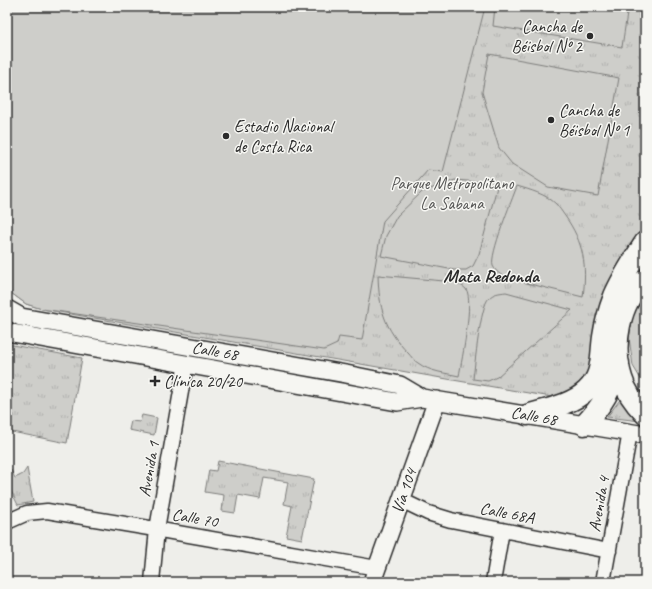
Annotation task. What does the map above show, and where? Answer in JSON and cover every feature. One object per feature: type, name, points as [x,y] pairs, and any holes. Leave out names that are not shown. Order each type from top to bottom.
[{"type":"highway","points":[[527,415],[574,399],[586,391],[595,380],[599,370],[602,338],[607,316],[615,295],[645,242]]},
{"type":"highway","points":[[645,280],[638,287],[626,306],[620,326],[618,345],[622,378],[636,405],[645,414]]},
{"type":"highway","points":[[584,425],[599,408],[610,390],[619,363]]},
{"type":"main road","name":"Calle 68","points":[[7,309],[21,316],[400,385],[429,399]]},
{"type":"main road","name":"Calle 68","points":[[9,330],[396,402],[429,399],[638,434]]},
{"type":"main road","name":"Vía 104","points":[[374,575],[401,500],[429,399]]},
{"type":"street","name":"Avenida 1","points":[[152,582],[157,529],[186,363]]},
{"type":"street","name":"Avenida 4","points":[[603,582],[609,551],[638,434]]},
{"type":"street","name":"Calle 68A","points":[[401,500],[439,516],[609,551]]},
{"type":"street","name":"Calle 70","points":[[7,522],[27,513],[47,511],[157,529],[374,575]]},
{"type":"street","points":[[493,582],[502,530]]},
{"type":"green space","name":"Parque Metropolitano La Sabana","points":[[7,7],[645,7],[645,229],[600,309],[592,369],[563,399],[42,309],[26,304],[7,290]]},
{"type":"green space","name":"Estadio Nacional de Costa Rica","points":[[7,7],[485,7],[443,172],[428,170],[383,221],[362,340],[339,337],[337,344],[324,350],[42,309],[26,304],[7,290]]},
{"type":"green space","name":"Cancha de Béisbol Nº 2","points":[[495,7],[628,7],[622,47],[493,26]]},
{"type":"green space","name":"Cancha de Béisbol Nº 1","points":[[489,54],[619,78],[598,196],[548,187],[512,164],[499,148],[482,92]]},
{"type":"green space","points":[[455,180],[479,182],[497,187],[479,254],[473,266],[466,270],[454,270],[381,256],[386,236],[397,216],[422,192]]},
{"type":"green space","points":[[517,186],[548,198],[558,207],[571,226],[583,255],[585,275],[583,297],[506,278],[494,268],[494,251]]},
{"type":"green space","points":[[378,275],[455,282],[466,289],[469,305],[465,344],[459,376],[438,372],[423,366],[415,361],[400,344],[393,335],[384,317],[380,298]]},
{"type":"green space","points":[[506,292],[572,310],[497,377],[488,381],[473,379],[481,323],[486,303],[493,295]]},
{"type":"green space","points":[[645,301],[645,386],[633,366],[629,338],[634,310]]},
{"type":"green space","points":[[7,344],[82,358],[67,443],[7,431]]},
{"type":"green space","points":[[622,397],[640,421],[607,417]]},
{"type":"green space","points":[[142,415],[157,418],[154,435],[129,430],[131,421],[140,422]]},
{"type":"green space","points":[[218,461],[314,479],[302,539],[286,536],[292,506],[284,504],[288,482],[264,478],[260,499],[238,495],[235,513],[222,511],[224,495],[205,492],[209,470],[216,471]]},
{"type":"green space","points":[[27,468],[33,502],[18,505],[7,483],[7,472],[11,470],[15,478],[23,474]]},
{"type":"place","name":"Cancha de Béisbol Nº 2","points":[[590,36]]},
{"type":"place","name":"Cancha de Béisbol Nº 1","points":[[551,120]]},
{"type":"place","name":"Estadio Nacional de Costa Rica","points":[[226,136]]},
{"type":"place","name":"Clínica 20/20","points":[[155,381]]},
{"type":"district","name":"Mata Redonda","points":[[491,276]]}]
